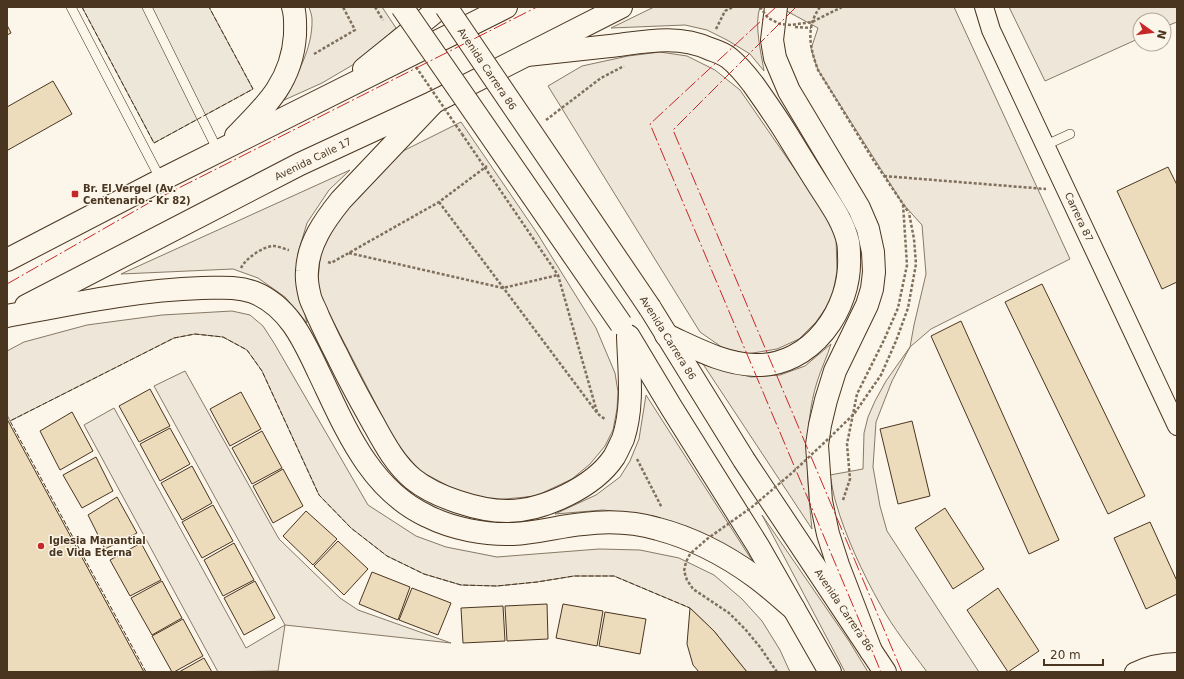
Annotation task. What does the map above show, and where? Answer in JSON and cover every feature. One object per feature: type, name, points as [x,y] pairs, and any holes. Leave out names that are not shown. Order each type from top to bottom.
[{"type":"main road","points":[[221,151],[259,114],[274,96],[285,78],[292,58],[295,25],[293,7]]},
{"type":"main road","points":[[402,7],[624,330],[758,546],[830,672]]},
{"type":"main road","points":[[330,96],[441,7]]},
{"type":"main road","name":"Avenida Carrera 86","points":[[446,7],[650,308],[744,460],[885,672]]},
{"type":"main road","points":[[7,260],[161,180],[506,7]]},
{"type":"main road","name":"Avenida Calle 17","points":[[7,315],[300,164],[434,102],[621,7]]},
{"type":"main road","points":[[776,7],[772,40],[775,58],[789,91],[859,208],[868,229],[873,252],[874,272],[872,289],[867,304],[835,371],[826,400],[816,445],[821,501],[828,534],[838,565],[872,651]]},
{"type":"main road","points":[[527,55],[659,40],[684,41],[709,48],[728,57],[737,65],[770,106],[836,212],[848,242],[850,265],[848,278],[834,319],[809,347],[788,359],[772,364],[757,366],[729,362],[666,335]]},
{"type":"main road","points":[[434,102],[340,200],[327,217],[319,230],[308,258],[306,272],[310,298],[330,342],[388,450],[400,466],[413,479],[434,492],[454,500],[481,507],[506,511],[527,509],[550,503],[587,483],[614,457],[627,424],[630,405],[624,330]]},
{"type":"main road","points":[[7,315],[124,295],[184,289],[233,287],[251,292],[265,298],[285,313],[303,340],[347,431],[363,459],[386,487],[427,517],[466,530],[499,534],[514,534],[583,524],[608,523],[633,524],[657,528],[696,542],[731,562],[754,576],[794,609]]},
{"type":"street","name":"Carrera 87","points":[[984,7],[991,30],[1177,426]]},
{"type":"street","points":[[1134,672],[1143,667],[1164,662],[1177,662]]},
{"type":"lane","points":[[71,7],[161,180]]},
{"type":"lane","points":[[147,7],[221,151]]},
{"type":"lane","points":[[1046,145],[1070,134]]},
{"type":"path","points":[[288,70],[355,30],[343,7]]},
{"type":"path","points":[[375,7],[383,20]]},
{"type":"path","points":[[709,48],[725,11],[733,7]]},
{"type":"path","points":[[760,7],[768,18],[780,24],[791,25],[812,22],[842,7]]},
{"type":"path","points":[[777,672],[760,646],[746,629],[729,613],[693,589],[686,580],[684,571],[686,562],[690,554],[707,539],[752,507],[793,472],[854,414],[881,375],[896,341],[908,308],[916,264],[914,239],[909,213],[884,176],[818,70],[813,57],[810,43],[811,28],[815,13],[820,7]]},
{"type":"path","points":[[414,64],[484,168],[558,275],[598,414],[439,202],[484,168],[490,163]]},
{"type":"path","points":[[546,121],[601,78],[627,65]]},
{"type":"path","points":[[884,176],[1066,191]]},
{"type":"path","points":[[841,506],[850,479],[847,444],[857,394],[898,308],[906,272],[907,264],[903,204]]},
{"type":"path","points":[[349,253],[504,288],[558,275]]},
{"type":"path","points":[[624,434],[676,536]]},
{"type":"shaded area","points":[[82,7],[209,7],[253,89],[154,143]]},
{"type":"shaded area","points":[[309,7],[382,7],[396,28],[356,63],[322,83],[282,101],[307,52],[312,30],[312,18]]},
{"type":"shaded area","points":[[654,7],[760,7],[758,14],[758,30],[764,71],[750,54],[707,30],[685,25],[611,28]]},
{"type":"shaded area","points":[[785,7],[954,7],[1070,259],[931,329],[910,347],[926,274],[922,225],[903,204],[818,70],[811,49],[818,28],[783,9]]},
{"type":"shaded area","points":[[1009,7],[1177,7],[1177,22],[1172,24],[1172,12],[1132,12],[1132,42],[1045,81]]},
{"type":"shaded area","points":[[660,52],[687,56],[715,70],[740,90],[823,210],[836,236],[837,271],[832,299],[816,322],[799,339],[777,349],[747,354],[723,348],[700,332],[548,86],[582,66],[628,56]]},
{"type":"shaded area","points":[[461,122],[537,233],[596,328],[615,373],[618,392],[617,409],[613,430],[605,446],[590,464],[572,479],[536,496],[485,501],[452,488],[420,471],[397,445],[317,290],[321,249],[343,213],[401,152]]},
{"type":"shaded area","points":[[350,170],[329,190],[307,223],[298,253],[299,291],[307,323],[285,297],[258,278],[233,269],[121,274]]},
{"type":"shaded area","points":[[232,311],[250,315],[263,326],[368,505],[416,536],[446,547],[497,557],[599,549],[640,550],[679,558],[714,575],[742,599],[762,621],[780,650],[790,672],[747,672],[714,631],[690,608],[614,576],[574,576],[497,586],[461,585],[424,574],[387,556],[351,528],[319,495],[262,371],[247,350],[223,337],[195,334],[174,338],[10,421],[7,415],[7,351],[24,342],[87,325],[162,315]]},
{"type":"shaded area","points":[[831,344],[817,382],[808,436],[807,455],[812,529],[703,364],[751,377],[780,375],[805,366]]},
{"type":"shaded area","points":[[910,347],[892,381],[876,422],[873,467],[880,506],[887,531],[979,672],[927,672],[902,639],[885,613],[849,541],[833,493],[830,475],[863,469],[864,433],[868,417],[886,381]]},
{"type":"shaded area","points":[[185,371],[279,539],[340,598],[358,610],[451,643],[285,625],[154,386]]},
{"type":"shaded area","points":[[646,395],[753,562],[685,526],[654,516],[603,510],[555,514],[596,495],[620,477],[630,461],[639,439]]},
{"type":"shaded area","points":[[114,408],[246,648],[285,625],[278,671],[218,672],[84,425]]},
{"type":"shaded area","points":[[762,515],[849,641],[868,672],[845,672]]},
{"type":"building","points":[[7,25],[11,33],[7,35]]},
{"type":"building","points":[[53,81],[72,114],[8,150],[7,107]]},
{"type":"building","points":[[1168,167],[1177,185],[1177,282],[1162,289],[1117,191]]},
{"type":"building","points":[[1042,284],[1145,496],[1108,514],[1005,302]]},
{"type":"building","points":[[961,321],[1059,540],[1029,554],[931,336]]},
{"type":"building","points":[[150,389],[170,426],[139,442],[119,406]]},
{"type":"building","points":[[241,392],[261,429],[230,446],[210,409]]},
{"type":"building","points":[[72,412],[93,451],[60,470],[40,431]]},
{"type":"building","name":"Iglesia Manantial de Vida Eterna","points":[[7,419],[144,672],[7,672]]},
{"type":"building","points":[[912,421],[930,496],[898,504],[880,429]]},
{"type":"building","points":[[170,428],[190,464],[160,481],[140,444]]},
{"type":"building","points":[[262,431],[282,468],[252,484],[232,448]]},
{"type":"building","points":[[96,457],[113,491],[82,508],[63,475]]},
{"type":"building","points":[[192,466],[212,503],[182,520],[161,483]]},
{"type":"building","points":[[283,469],[303,506],[273,523],[253,486]]},
{"type":"building","points":[[117,497],[137,533],[105,549],[88,515]]},
{"type":"building","points":[[213,505],[233,541],[202,558],[182,522]]},
{"type":"building","points":[[945,508],[984,569],[953,589],[915,528]]},
{"type":"building","points":[[306,511],[337,539],[313,565],[283,536]]},
{"type":"building","points":[[1150,522],[1177,581],[1177,594],[1146,609],[1114,538]]},
{"type":"building","points":[[338,541],[368,569],[344,595],[314,566]]},
{"type":"building","points":[[141,543],[161,580],[130,596],[110,560]]},
{"type":"building","points":[[234,543],[254,580],[223,596],[204,560]]},
{"type":"building","points":[[372,572],[410,587],[398,620],[359,604]]},
{"type":"building","points":[[162,581],[182,618],[152,635],[131,598]]},
{"type":"building","points":[[255,581],[275,618],[244,635],[224,598]]},
{"type":"building","points":[[412,588],[451,603],[438,635],[399,620]]},
{"type":"building","points":[[998,588],[1039,651],[1008,672],[967,610]]},
{"type":"building","points":[[547,604],[548,639],[507,641],[505,606]]},
{"type":"building","points":[[563,604],[603,611],[597,646],[556,638]]},
{"type":"building","points":[[503,606],[505,641],[463,643],[461,608]]},
{"type":"building","points":[[690,608],[714,631],[747,672],[699,672],[693,665],[687,644]]},
{"type":"building","points":[[605,612],[646,619],[640,654],[599,646]]},
{"type":"building","points":[[183,619],[203,656],[172,672],[152,636]]},
{"type":"building","points":[[204,658],[212,672],[179,672]]},
{"type":"fence","points":[[82,7],[154,143],[253,89],[209,7]]},
{"type":"fence","points":[[146,672],[10,421],[174,338],[195,334],[223,337],[247,350],[262,371],[319,495],[351,528],[387,556],[424,574],[461,585],[497,586],[574,576],[614,576],[690,608]]},
{"type":"power","points":[[7,284],[147,204],[537,7]]},
{"type":"power","points":[[776,7],[650,124],[881,672]]},
{"type":"power","points":[[796,7],[673,130],[902,672]]},
{"type":"place","name":"Br. El Vergel (Av. Centenario - Kr 82)","points":[[75,194]]},
{"type":"place","name":"Iglesia Manantial de Vida Eterna","points":[[41,546]]}]
